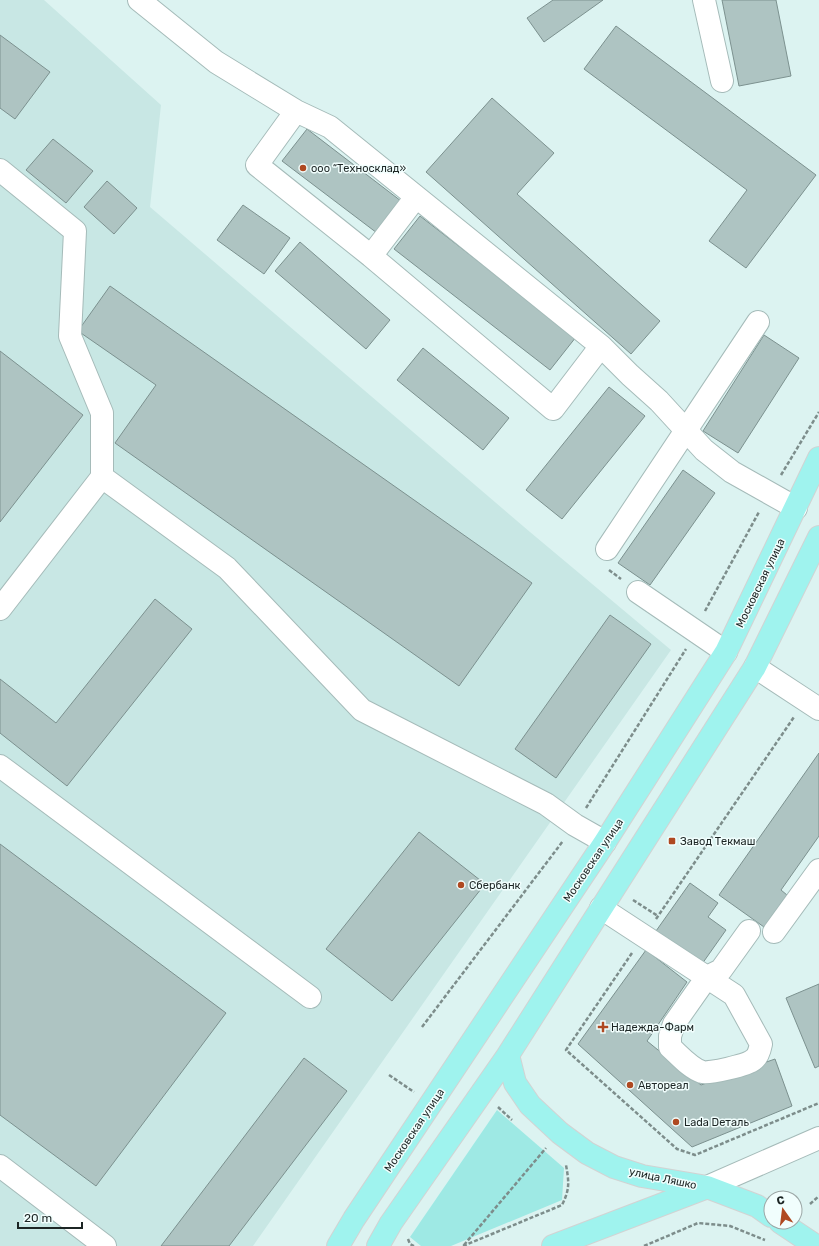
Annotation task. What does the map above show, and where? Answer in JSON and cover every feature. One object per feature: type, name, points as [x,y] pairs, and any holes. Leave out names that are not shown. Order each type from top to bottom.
[{"type":"main road","name":"Московская улица","points":[[338,1246],[354,1219],[605,842],[726,652],[819,458]]},
{"type":"main road","points":[[378,1246],[391,1223],[508,1055],[755,667],[819,539]]},
{"type":"main road","name":"улица Ляшко","points":[[508,1055],[515,1083],[530,1105],[560,1133],[587,1153],[614,1167],[642,1176],[707,1187],[757,1206],[763,1210]]},
{"type":"main road","points":[[553,1246],[707,1187]]},
{"type":"main road","points":[[792,1230],[816,1246]]},
{"type":"street","points":[[139,0],[216,62],[296,111],[330,127],[601,346],[659,401],[704,450],[732,472],[796,508]]},
{"type":"street","points":[[704,0],[722,81]]},
{"type":"street","points":[[296,111],[257,165],[371,256],[553,409],[601,346]]},
{"type":"street","points":[[0,170],[75,231],[70,336],[102,413],[102,477],[0,609]]},
{"type":"street","points":[[371,256],[416,197]]},
{"type":"street","points":[[606,548],[758,322]]},
{"type":"street","points":[[102,477],[227,568],[362,710],[546,804],[575,825],[605,842]]},
{"type":"street","points":[[638,592],[726,652]]},
{"type":"street","points":[[755,667],[819,709]]},
{"type":"street","points":[[0,766],[310,997]]},
{"type":"street","points":[[774,932],[819,870]]},
{"type":"street","points":[[601,908],[708,977],[734,995],[761,1044],[759,1052],[753,1060],[719,1072],[703,1072],[692,1067],[670,1047],[670,1036],[674,1024],[708,977],[721,970],[749,931]]},
{"type":"street","points":[[707,1187],[819,1138]]},
{"type":"street","points":[[0,1166],[105,1246]]},
{"type":"path","points":[[422,1027],[575,825],[683,655],[694,630],[769,493],[819,412]]},
{"type":"path","points":[[606,548],[610,570],[638,592]]},
{"type":"path","points":[[614,887],[658,916]]},
{"type":"path","points":[[389,1074],[417,1095]]},
{"type":"path","points":[[494,1104],[517,1124]]},
{"type":"path","points":[[464,1246],[546,1148],[551,1152]]},
{"type":"path","points":[[464,1246],[562,1205],[568,1193],[568,1180],[566,1164],[561,1160]]},
{"type":"path","points":[[810,1204],[819,1196]]},
{"type":"path","points":[[644,1246],[698,1223],[730,1226],[764,1240]]},
{"type":"shaded area","points":[[0,0],[44,0],[161,105],[150,207],[530,532],[671,650],[253,1246],[0,1246]]},
{"type":"shaded area","points":[[497,1110],[564,1168],[562,1200],[451,1246],[421,1246],[410,1237]]},
{"type":"building","points":[[553,0],[603,0],[544,42],[527,18]]},
{"type":"building","points":[[722,0],[776,0],[791,76],[739,86]]},
{"type":"building","points":[[616,26],[816,175],[746,268],[709,241],[747,190],[584,69]]},
{"type":"building","points":[[0,35],[50,72],[15,119],[0,108]]},
{"type":"building","points":[[492,98],[554,153],[517,194],[660,321],[631,354],[426,172]]},
{"type":"building","points":[[307,129],[401,201],[377,233],[282,161]]},
{"type":"building","points":[[53,139],[93,171],[66,203],[26,170]]},
{"type":"building","points":[[107,181],[137,208],[114,234],[84,207]]},
{"type":"building","points":[[243,205],[290,238],[264,274],[217,240]]},
{"type":"building","points":[[420,216],[576,337],[550,370],[394,249]]},
{"type":"building","points":[[300,242],[390,320],[366,349],[275,271]]},
{"type":"building","points":[[110,286],[532,583],[459,686],[115,443],[156,385],[78,331]]},
{"type":"building","points":[[764,335],[799,358],[738,453],[703,431]]},
{"type":"building","points":[[423,348],[509,418],[483,450],[397,380]]},
{"type":"building","points":[[0,351],[83,415],[0,522]]},
{"type":"building","points":[[609,387],[645,416],[562,519],[526,490]]},
{"type":"building","points":[[683,470],[715,493],[650,585],[618,563]]},
{"type":"building","points":[[155,599],[192,629],[67,786],[0,733],[0,679],[56,723]]},
{"type":"building","points":[[610,615],[651,644],[556,778],[515,749]]},
{"type":"building","points":[[819,753],[819,836],[781,890],[787,895],[764,927],[719,895]]},
{"type":"building","points":[[419,832],[485,884],[392,1001],[326,949]]},
{"type":"building","points":[[0,844],[226,1013],[96,1186],[0,1115]]},
{"type":"building","points":[[690,883],[718,903],[708,917],[726,930],[702,964],[656,931]]},
{"type":"building","points":[[646,950],[687,982],[647,1041],[701,1085],[775,1059],[792,1106],[692,1147],[578,1044]]},
{"type":"building","points":[[819,984],[819,1066],[815,1068],[786,998]]},
{"type":"building","points":[[304,1058],[347,1091],[229,1246],[161,1246]]},
{"type":"place","name":"ооо “Техносклад»","points":[[303,168]]},
{"type":"place","name":"Завод Текмаш","points":[[672,841]]},
{"type":"place","name":"Сбербанк","points":[[461,885]]},
{"type":"place","name":"Надежда-Фарм","points":[[603,1027]]},
{"type":"place","name":"Автореал","points":[[630,1085]]},
{"type":"place","name":"Lada Dеталь","points":[[676,1122]]}]
